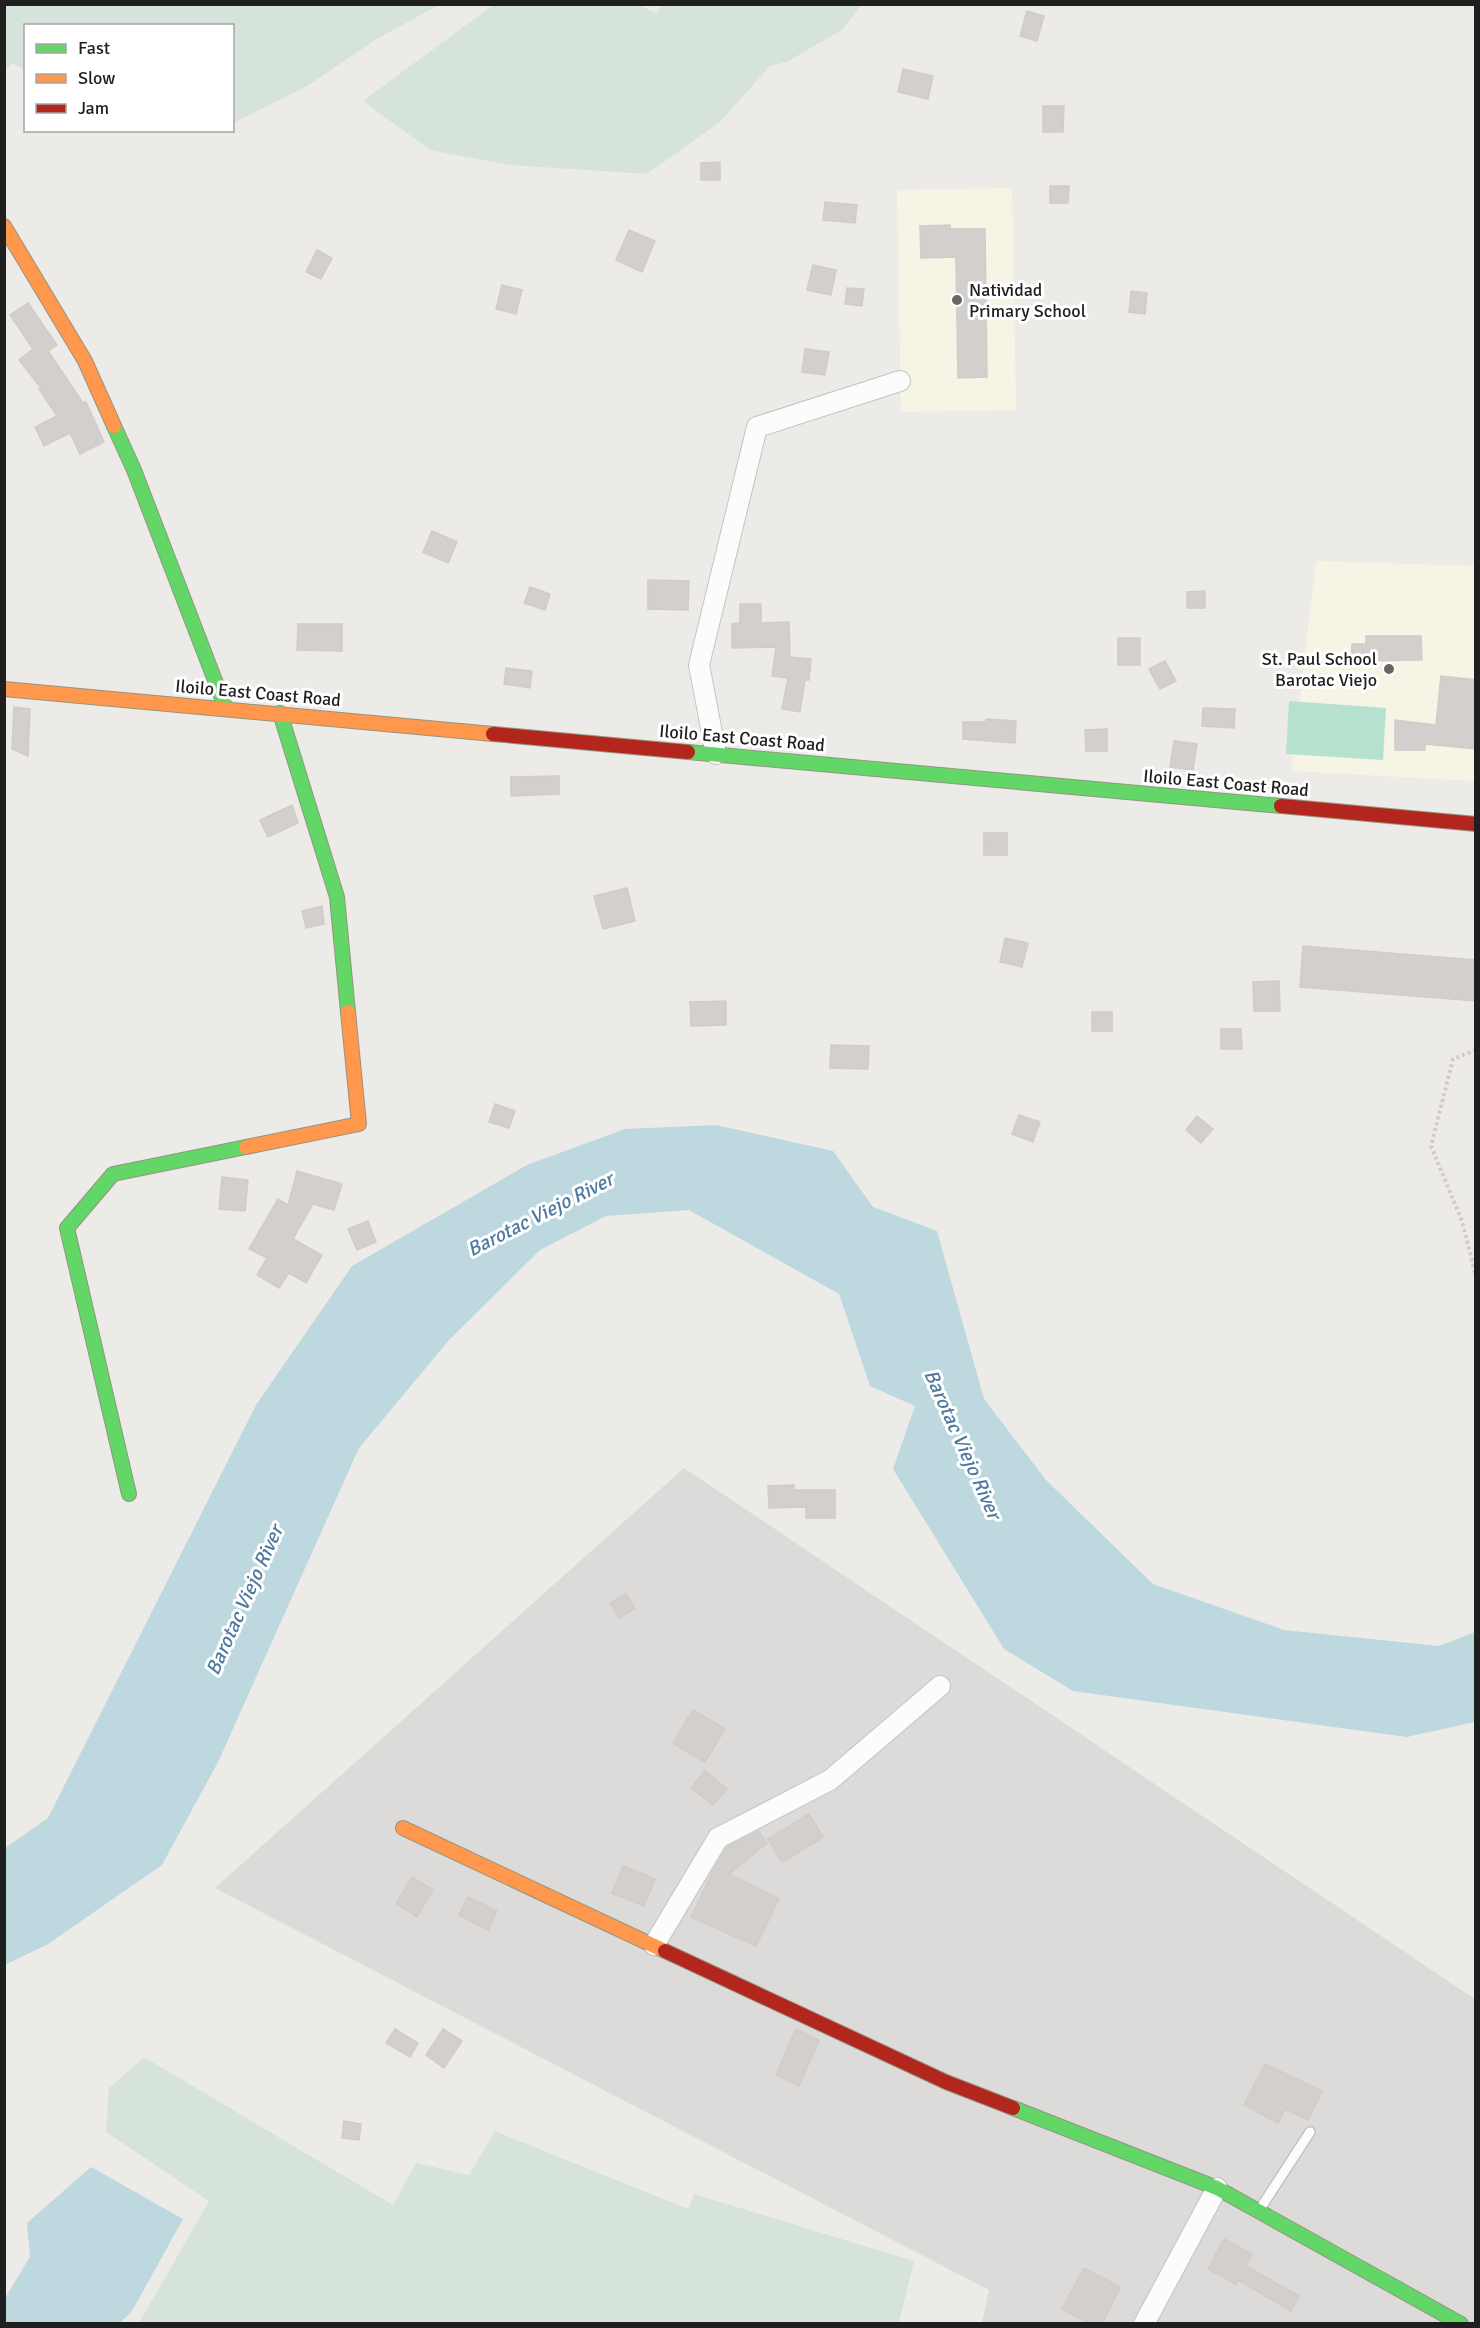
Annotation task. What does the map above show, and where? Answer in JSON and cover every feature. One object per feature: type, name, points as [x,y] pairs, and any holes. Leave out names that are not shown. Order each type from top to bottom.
[{"type":"street","points":[[4,226],[90,372],[134,470],[226,709]]},
{"type":"street","points":[[716,754],[699,665],[757,427],[900,381]]},
{"type":"street","name":"Iloilo East Coast Road","points":[[4,688],[1476,824]]},
{"type":"street","points":[[129,1494],[68,1228],[113,1174],[359,1124],[337,897],[280,713]]},
{"type":"street","points":[[654,1946],[718,1838],[830,1780],[940,1686]]},
{"type":"street","points":[[403,1828],[946,2082],[1217,2188],[1461,2324]]},
{"type":"street","points":[[1144,2324],[1217,2188]]},
{"type":"lane","points":[[1258,2211],[1310,2132]]},
{"type":"path","points":[[1476,1050],[1453,1059],[1431,1146],[1462,1221],[1476,1277]]},
{"type":"shaded area","points":[[5,4],[439,4],[377,39],[307,86],[234,122],[234,24],[24,24],[24,69],[12,63],[5,70]]},
{"type":"shaded area","points":[[664,4],[861,5],[843,29],[787,62],[770,66],[720,122],[647,174],[509,165],[430,150],[363,101],[493,5],[638,5],[656,13]]},
{"type":"shaded area","name":"Natividad Primary School","points":[[1012,188],[1016,410],[901,412],[897,190]]},
{"type":"shaded area","name":"St. Paul School Barotac Viejo","points":[[1316,561],[1475,566],[1475,781],[1291,771]]},
{"type":"shaded area","points":[[684,1468],[1475,1999],[1475,2323],[982,2323],[989,2290],[215,1888]]},
{"type":"shaded area","points":[[144,2057],[393,2205],[416,2163],[469,2175],[495,2131],[688,2209],[694,2194],[914,2261],[899,2323],[139,2323],[209,2201],[106,2132],[109,2088]]},
{"type":"green space","points":[[1289,701],[1386,708],[1383,760],[1286,754]]},
{"type":"water","name":"Barotac Viejo River","points":[[716,1125],[833,1151],[873,1207],[937,1231],[984,1399],[1046,1480],[1153,1584],[1284,1630],[1439,1646],[1475,1632],[1475,1722],[1407,1737],[1073,1691],[1004,1649],[893,1469],[915,1406],[870,1386],[839,1294],[689,1210],[606,1216],[540,1250],[449,1340],[359,1448],[218,1762],[162,1865],[48,1944],[5,1965],[5,1848],[48,1818],[256,1405],[352,1266],[527,1165],[625,1129]]},
{"type":"water","points":[[91,2167],[183,2219],[132,2311],[120,2323],[5,2323],[5,2298],[30,2257],[27,2223]]},
{"type":"building","points":[[1027,11],[1044,16],[1037,41],[1020,36]]},
{"type":"building","points":[[903,69],[933,76],[928,99],[898,92]]},
{"type":"building","points":[[1043,106],[1064,106],[1063,132],[1043,132]]},
{"type":"building","points":[[720,162],[720,180],[701,180],[701,163]]},
{"type":"building","points":[[1050,186],[1069,186],[1068,203],[1050,203]]},
{"type":"building","points":[[825,202],[857,205],[855,223],[823,220]]},
{"type":"building","points":[[950,225],[950,229],[985,229],[987,377],[958,378],[956,257],[921,258],[920,226]]},
{"type":"building","points":[[629,230],[655,241],[642,272],[616,260]]},
{"type":"building","points":[[317,250],[332,258],[321,279],[306,272]]},
{"type":"building","points":[[813,265],[836,270],[831,295],[807,290]]},
{"type":"building","points":[[502,285],[522,290],[516,314],[496,309]]},
{"type":"building","points":[[847,288],[864,289],[862,306],[845,304]]},
{"type":"building","points":[[1131,291],[1147,293],[1145,314],[1129,312]]},
{"type":"building","points":[[28,303],[57,345],[48,351],[83,403],[86,402],[104,442],[80,454],[70,433],[44,446],[35,427],[57,416],[39,389],[41,388],[19,360],[33,349],[10,315]]},
{"type":"building","points":[[805,349],[829,352],[825,375],[802,372]]},
{"type":"building","points":[[432,531],[457,542],[448,563],[423,552]]},
{"type":"building","points":[[648,580],[689,581],[688,610],[648,609]]},
{"type":"building","points":[[530,587],[550,594],[545,610],[524,603]]},
{"type":"building","points":[[1205,591],[1205,608],[1187,608],[1187,592]]},
{"type":"building","points":[[740,604],[761,604],[761,623],[789,622],[790,657],[811,659],[809,680],[805,680],[800,712],[782,709],[788,678],[772,676],[776,647],[732,648],[732,624],[740,623]]},
{"type":"building","points":[[298,624],[342,624],[342,651],[297,650]]},
{"type":"building","points":[[1366,636],[1421,636],[1422,660],[1351,661],[1352,644],[1366,644]]},
{"type":"building","points":[[1118,638],[1140,638],[1140,665],[1118,665]]},
{"type":"building","points":[[1165,661],[1176,681],[1160,689],[1149,669]]},
{"type":"building","points":[[506,668],[532,671],[530,688],[504,684]]},
{"type":"building","points":[[1441,676],[1476,680],[1476,749],[1425,744],[1425,750],[1395,750],[1395,720],[1436,725]]},
{"type":"building","points":[[14,707],[30,709],[28,756],[12,749]]},
{"type":"building","points":[[1203,708],[1235,709],[1234,728],[1202,726]]},
{"type":"building","points":[[986,719],[1016,721],[1015,743],[963,739],[963,722],[986,722]]},
{"type":"building","points":[[1107,729],[1107,751],[1086,751],[1085,730]]},
{"type":"building","points":[[1174,741],[1197,744],[1193,770],[1170,767]]},
{"type":"building","points":[[559,776],[559,794],[511,796],[511,777]]},
{"type":"building","points":[[292,805],[298,823],[268,837],[260,820]]},
{"type":"building","points":[[984,833],[1007,833],[1007,855],[984,855]]},
{"type":"building","points":[[627,888],[635,921],[603,929],[594,896]]},
{"type":"building","points":[[322,906],[324,924],[306,928],[302,911]]},
{"type":"building","points":[[1005,938],[1028,943],[1022,967],[1000,962]]},
{"type":"building","points":[[1303,946],[1476,960],[1476,1001],[1300,987]]},
{"type":"building","points":[[1279,981],[1280,1011],[1254,1011],[1253,982]]},
{"type":"building","points":[[726,1001],[726,1025],[691,1026],[690,1002]]},
{"type":"building","points":[[1092,1012],[1112,1012],[1112,1031],[1092,1031]]},
{"type":"building","points":[[1221,1029],[1241,1029],[1242,1049],[1221,1049]]},
{"type":"building","points":[[831,1045],[869,1046],[868,1069],[830,1068]]},
{"type":"building","points":[[495,1104],[515,1111],[509,1128],[489,1122]]},
{"type":"building","points":[[1019,1115],[1040,1122],[1033,1142],[1012,1134]]},
{"type":"building","points":[[1197,1116],[1213,1129],[1201,1143],[1186,1130]]},
{"type":"building","points":[[297,1171],[342,1184],[334,1210],[313,1204],[293,1239],[322,1255],[306,1283],[289,1273],[279,1288],[257,1275],[267,1258],[249,1249],[278,1199],[288,1205]]},
{"type":"building","points":[[222,1177],[248,1180],[245,1211],[219,1209]]},
{"type":"building","points":[[368,1221],[376,1242],[357,1250],[348,1229]]},
{"type":"building","points":[[794,1485],[794,1490],[835,1490],[835,1518],[806,1518],[806,1507],[769,1508],[768,1486]]},
{"type":"building","points":[[626,1594],[635,1609],[619,1618],[610,1603]]},
{"type":"building","points":[[693,1710],[725,1729],[705,1762],[673,1743]]},
{"type":"building","points":[[705,1771],[727,1789],[713,1805],[691,1788]]},
{"type":"building","points":[[809,1814],[823,1837],[782,1862],[768,1839]]},
{"type":"building","points":[[758,1831],[767,1843],[729,1874],[779,1899],[756,1946],[691,1917],[727,1847]]},
{"type":"building","points":[[623,1866],[655,1879],[644,1906],[612,1893]]},
{"type":"building","points":[[412,1877],[433,1890],[417,1917],[396,1903]]},
{"type":"building","points":[[468,1897],[497,1911],[488,1930],[459,1915]]},
{"type":"building","points":[[395,2029],[418,2043],[410,2057],[386,2043]]},
{"type":"building","points":[[443,2029],[462,2041],[444,2068],[426,2055]]},
{"type":"building","points":[[796,2029],[819,2040],[799,2086],[776,2075]]},
{"type":"building","points":[[1265,2064],[1322,2091],[1308,2120],[1285,2109],[1278,2123],[1244,2105]]},
{"type":"building","points":[[344,2121],[361,2124],[359,2140],[342,2138]]},
{"type":"building","points":[[1224,2239],[1252,2254],[1246,2266],[1299,2296],[1291,2311],[1238,2280],[1236,2284],[1208,2269]]},
{"type":"building","points":[[1084,2268],[1120,2287],[1102,2324],[1090,2324],[1062,2309]]},
{"type":"traffic: fast","points":[[114,426],[134,470],[226,709]]},
{"type":"traffic: fast","points":[[280,713],[337,897],[348,1012]]},
{"type":"traffic: fast","points":[[688,752],[1281,806]]},
{"type":"traffic: fast","points":[[129,1494],[67,1228],[113,1174],[246,1147]]},
{"type":"traffic: fast","points":[[1013,2108],[1217,2188],[1461,2324]]},
{"type":"traffic: slow","points":[[4,226],[85,361],[114,426]]},
{"type":"traffic: slow","points":[[4,689],[493,734]]},
{"type":"traffic: slow","points":[[246,1147],[359,1124],[348,1012]]},
{"type":"traffic: slow","points":[[403,1828],[665,1951]]},
{"type":"traffic: jam","points":[[493,734],[688,752]]},
{"type":"traffic: jam","points":[[1281,806],[1476,824]]},
{"type":"traffic: jam","points":[[665,1951],[946,2082],[1013,2108]]},
{"type":"place","name":"Natividad Primary School","points":[[957,300]]},
{"type":"place","name":"St. Paul School Barotac Viejo","points":[[1389,669]]}]
